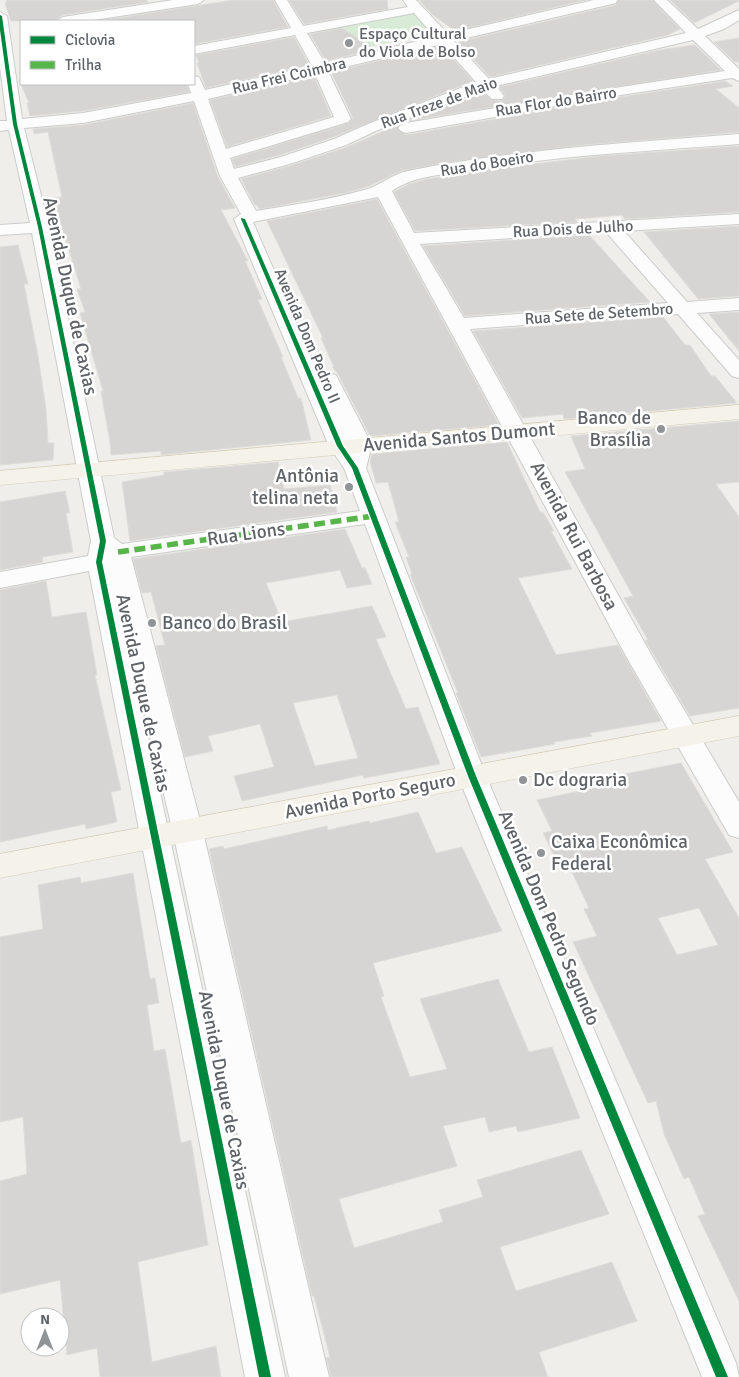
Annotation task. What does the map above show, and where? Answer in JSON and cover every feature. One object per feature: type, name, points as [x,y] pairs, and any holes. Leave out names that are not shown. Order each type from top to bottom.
[{"type":"main road","name":"Avenida Santos Dumont","points":[[0,478],[90,469],[352,453],[518,432],[739,412]]},
{"type":"main road","name":"Avenida Porto Seguro","points":[[0,866],[188,832],[739,726]]},
{"type":"street","points":[[69,20],[163,3],[198,0]]},
{"type":"street","points":[[220,156],[342,119],[319,65],[281,0]]},
{"type":"street","name":"Rua Frei Coimbra","points":[[442,37],[584,0]]},
{"type":"street","name":"Rua Frei Coimbra","points":[[8,125],[83,118],[200,94],[219,92],[319,65],[611,0]]},
{"type":"street","points":[[660,0],[738,75]]},
{"type":"street","points":[[163,3],[171,20]]},
{"type":"street","points":[[195,50],[413,5],[510,110]]},
{"type":"street","name":"Rua Treze de Maio","points":[[228,176],[322,148],[485,84],[695,35],[719,26],[739,14]]},
{"type":"street","name":"Avenida Duque de Caxias","points":[[4,27],[10,81],[8,125],[40,227],[107,551],[156,838],[265,1377]]},
{"type":"street","name":"Rua Flor do Bairro","points":[[373,127],[386,129],[404,128],[738,75]]},
{"type":"street","points":[[195,82],[220,156],[249,217]]},
{"type":"street","name":"Rua do Boeiro","points":[[249,217],[383,190],[396,180],[408,176],[484,163],[620,148],[739,139]]},
{"type":"street","name":"Avenida Rui Barbosa","points":[[383,190],[408,239],[460,327],[518,432],[639,656],[739,827]]},
{"type":"street","name":"Avenida Dom Pedro II","points":[[249,217],[352,453]]},
{"type":"street","name":"Rua Dois de Julho","points":[[408,239],[739,219]]},
{"type":"street","points":[[0,230],[40,227]]},
{"type":"street","points":[[611,227],[739,372]]},
{"type":"street","name":"Rua Sete de Setembro","points":[[686,310],[739,304]]},
{"type":"street","name":"Rua Sete de Setembro","points":[[460,327],[686,310],[739,308]]},
{"type":"street","name":"Avenida Dom Pedro Segundo","points":[[352,453],[472,776],[722,1377]]},
{"type":"street","name":"Rua Lions","points":[[0,580],[107,551],[374,516]]},
{"type":"street","name":"Avenida Duque de Caxias","points":[[107,551],[188,832],[310,1377]]},
{"type":"green space","points":[[413,13],[433,33],[326,57],[308,32]]},
{"type":"building","points":[[6,0],[146,0],[148,2],[63,15],[56,20],[11,21],[5,3],[7,2]]},
{"type":"building","points":[[234,0],[273,0],[288,27],[195,44],[195,20],[104,20]]},
{"type":"building","points":[[289,0],[387,0],[388,9],[304,24]]},
{"type":"building","points":[[419,0],[586,0],[455,31],[432,14]]},
{"type":"building","points":[[619,0],[652,0],[680,29],[668,35],[490,77],[458,42],[616,5]]},
{"type":"building","points":[[670,0],[739,0],[739,1],[694,23]]},
{"type":"building","points":[[342,28],[375,49],[326,61],[310,34]]},
{"type":"building","points":[[294,37],[309,65],[206,88],[196,55]]},
{"type":"building","points":[[739,38],[739,62],[735,62],[714,42]]},
{"type":"building","points":[[695,45],[721,70],[407,121],[483,92],[491,100],[502,101],[506,96],[499,87],[659,50]]},
{"type":"building","points":[[441,46],[473,81],[333,137],[280,155],[235,167],[232,159],[349,123],[353,118],[331,72]]},
{"type":"building","points":[[314,76],[331,116],[227,147],[210,100]]},
{"type":"building","points":[[725,81],[733,86],[716,89],[739,108],[739,132],[573,146],[449,162],[401,171],[369,186],[350,192],[260,209],[255,205],[241,179],[293,165],[347,147],[400,124],[397,129],[406,135],[595,101]]},
{"type":"building","points":[[21,85],[186,85],[189,92],[83,111],[30,116],[27,103],[29,103]]},
{"type":"building","points":[[193,103],[218,177],[235,208],[221,210],[248,261],[245,261],[262,299],[258,300],[283,357],[281,357],[298,398],[301,398],[311,440],[161,455],[161,451],[111,455],[101,392],[103,391],[80,313],[85,312],[77,289],[81,289],[53,198],[62,197],[48,132],[34,134],[33,129],[83,125]]},
{"type":"building","points":[[739,146],[739,212],[625,219],[622,215],[575,219],[577,222],[415,231],[394,192],[409,184],[427,179],[499,168],[601,156]]},
{"type":"building","points":[[377,199],[499,425],[370,436],[338,374],[332,367],[334,367],[321,338],[323,338],[267,221]]},
{"type":"building","points":[[739,226],[739,296],[698,299],[644,232]]},
{"type":"building","points":[[589,235],[650,302],[465,316],[423,246]]},
{"type":"building","points":[[18,245],[28,284],[24,284],[46,409],[48,443],[54,443],[53,460],[0,465],[0,247]]},
{"type":"building","points":[[739,312],[739,351],[709,314]]},
{"type":"building","points":[[663,317],[685,345],[690,345],[711,376],[715,376],[737,403],[564,419],[563,414],[522,418],[473,331]]},
{"type":"building","points":[[739,421],[739,482],[716,484],[739,517],[739,708],[690,716],[645,640],[648,640],[624,598],[633,596],[565,472],[585,469],[571,436]]},
{"type":"building","points":[[507,442],[540,512],[543,512],[554,531],[551,531],[572,569],[518,578],[556,655],[618,645],[661,721],[590,733],[592,736],[481,757],[456,693],[458,693],[410,574],[412,574],[406,557],[409,557],[395,522],[399,522],[388,482],[376,483],[370,461],[372,454]]},
{"type":"building","points":[[278,462],[284,489],[330,485],[337,512],[130,541],[122,482],[164,475],[164,472]]},
{"type":"building","points":[[65,491],[70,513],[66,513],[73,552],[42,557],[43,562],[0,570],[0,502]]},
{"type":"building","points":[[345,529],[362,568],[365,568],[372,584],[347,588],[340,570],[266,583],[282,622],[372,606],[386,637],[376,639],[406,709],[418,707],[440,764],[364,778],[363,775],[242,801],[234,776],[274,767],[260,724],[208,736],[213,751],[185,757],[156,646],[165,645],[151,592],[142,593],[133,559]],"holes":[[[337,695],[358,758],[315,766],[293,703]]]},
{"type":"building","points":[[46,581],[52,617],[86,612],[97,675],[95,675],[121,790],[111,792],[117,822],[86,829],[85,824],[0,842],[0,590]]},
{"type":"building","points":[[681,763],[733,852],[705,859],[739,918],[739,1301],[698,1216],[705,1214],[689,1177],[684,1179],[664,1134],[656,1101],[648,1103],[573,942],[597,936],[584,909],[589,908],[571,870],[562,872],[543,833],[552,831],[537,800],[609,785],[605,778]],"holes":[[[699,908],[718,945],[677,955],[658,918]]]},
{"type":"building","points":[[418,812],[436,853],[462,847],[502,931],[373,963],[384,996],[381,997],[410,1077],[447,1069],[420,999],[498,979],[529,1052],[552,1047],[580,1118],[518,1132],[516,1126],[489,1132],[485,1117],[443,1126],[457,1166],[339,1199],[354,1248],[443,1222],[439,1210],[483,1197],[477,1180],[581,1150],[609,1214],[500,1247],[516,1291],[612,1262],[637,1321],[539,1352],[548,1377],[331,1377],[326,1358],[330,1357],[314,1296],[312,1296],[209,849],[223,846],[224,849],[327,826],[328,830]]},
{"type":"building","points":[[133,873],[150,979],[155,978],[159,1003],[147,1005],[154,1051],[165,1049],[181,1143],[191,1140],[208,1245],[138,1262],[152,1362],[216,1346],[221,1377],[100,1377],[97,1348],[70,1354],[70,1307],[63,1307],[60,1280],[0,1294],[0,1181],[27,1174],[23,1117],[0,1122],[0,937],[43,929],[38,885],[80,877],[81,883]]},
{"type":"marked path","points":[[118,552],[374,516]]},
{"type":"cycle path","points":[[0,16],[15,124],[40,227],[103,541],[99,562],[265,1377]]},
{"type":"cycle path","points":[[243,219],[340,446],[355,468],[472,776],[722,1377]]},
{"type":"place","name":"Espaço Cultural do Viola de Bolso","points":[[349,43]]},
{"type":"place","name":"Banco de Brasília","points":[[661,429]]},
{"type":"place","name":"Antônia telina neta","points":[[349,487]]},
{"type":"place","name":"Banco do Brasil","points":[[152,623]]},
{"type":"place","name":"Dc dograria","points":[[523,780]]},
{"type":"place","name":"Caixa Econômica Federal","points":[[541,853]]}]
